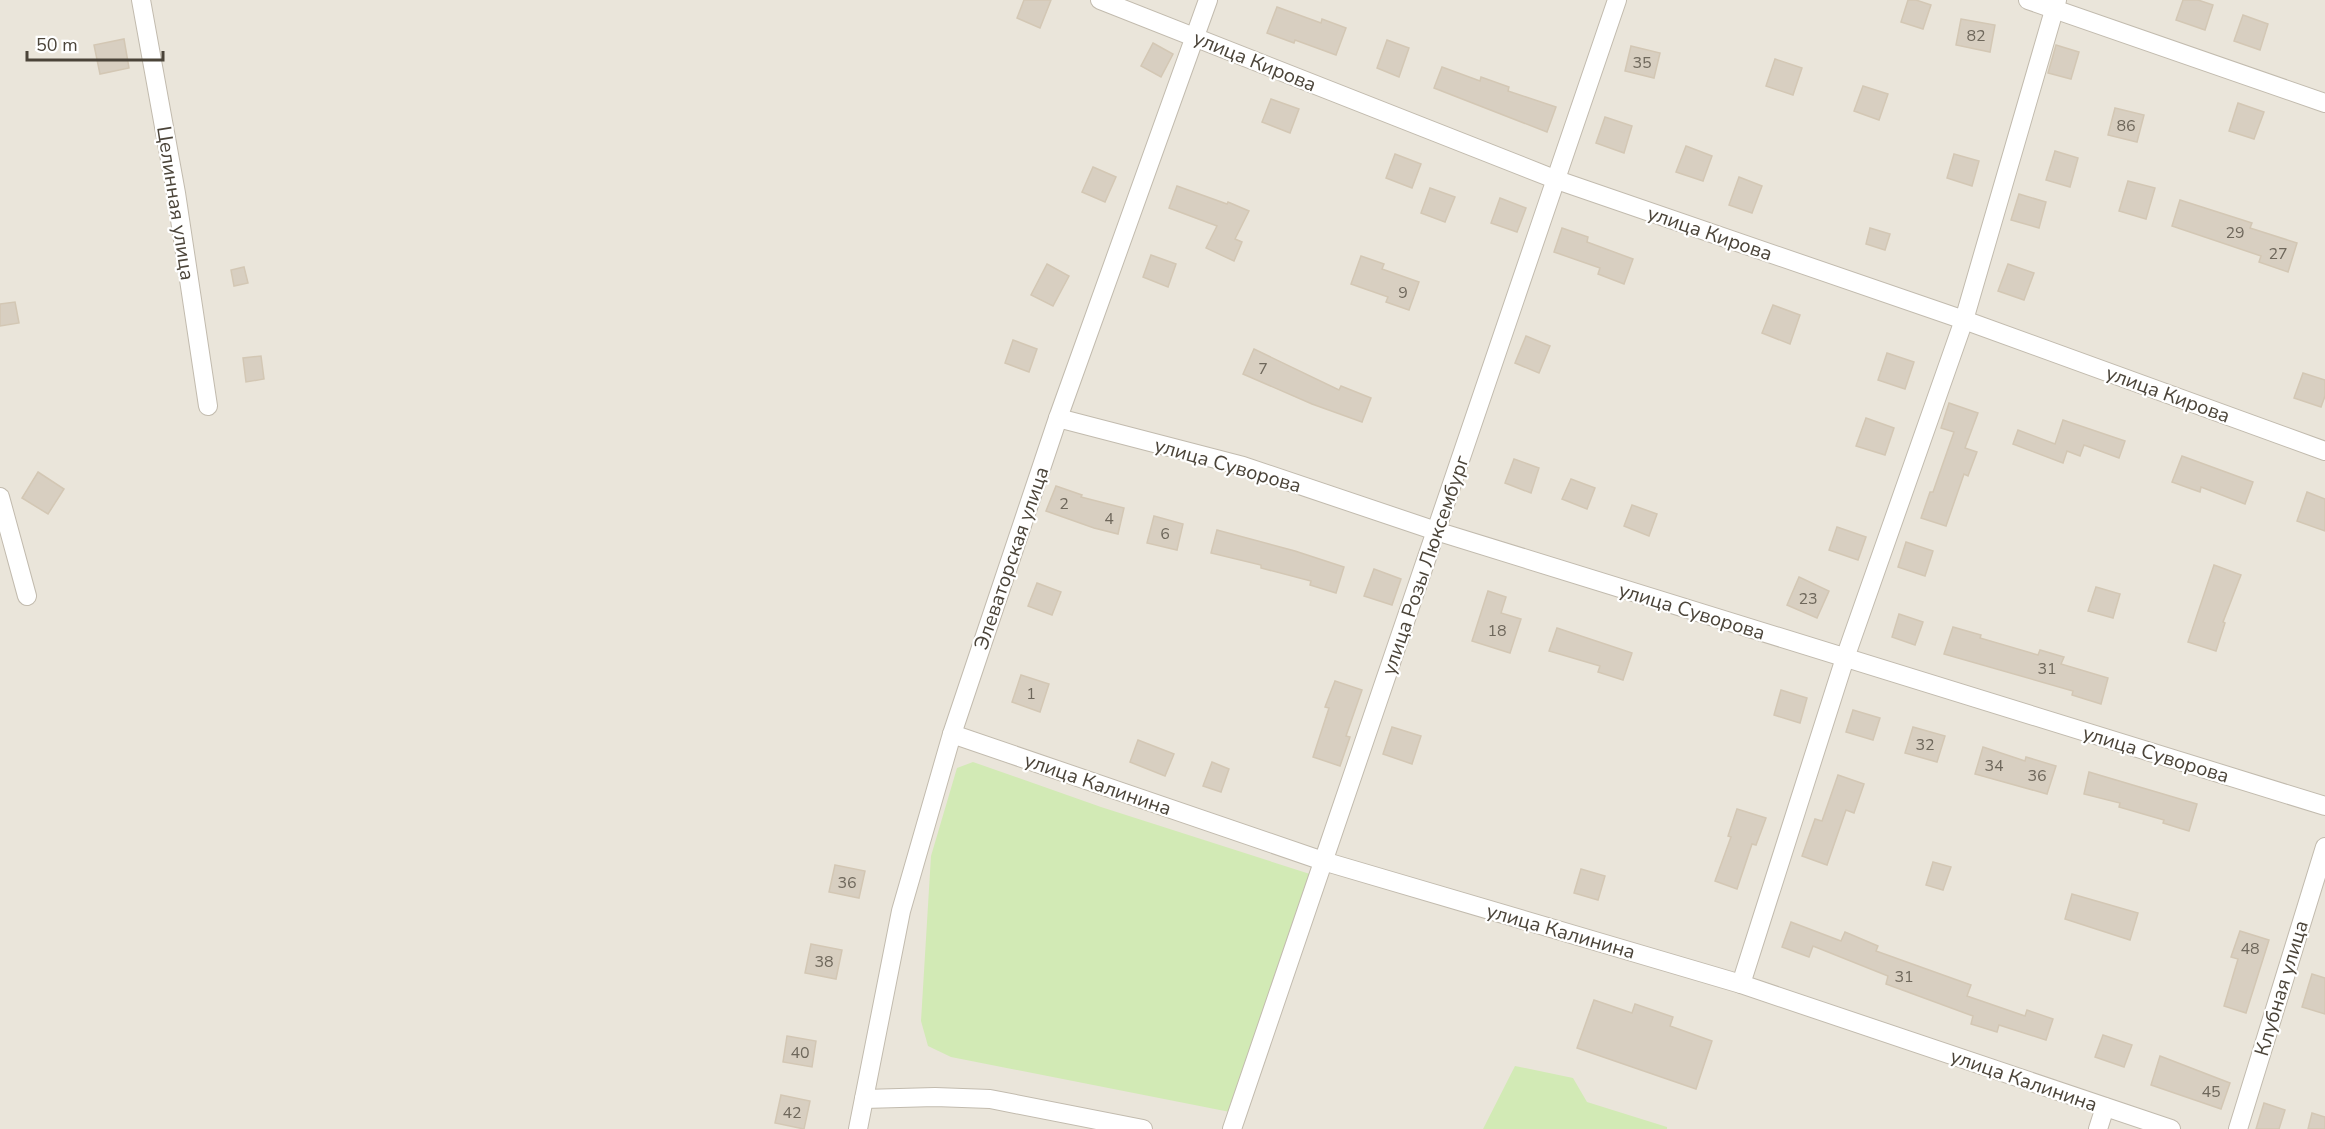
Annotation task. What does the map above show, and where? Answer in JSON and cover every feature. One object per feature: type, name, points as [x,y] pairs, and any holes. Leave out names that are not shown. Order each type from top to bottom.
[{"type":"street","name":"Целинная улица","points":[[141,0],[176,193],[208,406]]},
{"type":"street","name":"улица Кирова","points":[[1100,0],[1557,180],[1964,320],[2325,451]]},
{"type":"street","name":"Элеваторская улица","points":[[858,1129],[901,911],[952,734],[1058,418],[1208,0]]},
{"type":"street","name":"улица Розы Люксембург","points":[[1232,1129],[1617,0]]},
{"type":"street","points":[[2028,0],[2056,4],[2325,103]]},
{"type":"street","points":[[1741,984],[1845,658],[1964,320],[2056,4]]},
{"type":"street","name":"улица Суворова","points":[[1058,418],[1243,466],[1436,531],[2325,806]]},
{"type":"street","points":[[0,497],[27,596]]},
{"type":"street","name":"улица Калинина","points":[[952,734],[1323,861],[1741,984],[2171,1129]]},
{"type":"street","name":"Клубная улица","points":[[2238,1129],[2325,847]]},
{"type":"street","points":[[864,1099],[935,1097],[990,1099],[1143,1129]]},
{"type":"street","points":[[2098,1129],[2105,1107]]},
{"type":"shaded area","points":[[0,0],[2325,0],[2325,1129],[0,1129]]},
{"type":"green space","points":[[973,762],[1101,807],[1313,875],[1230,1112],[951,1057],[928,1046],[921,1021],[931,856],[957,768]]},
{"type":"green space","points":[[1515,1066],[1573,1078],[1587,1102],[1667,1127],[1667,1129],[1483,1129]]},
{"type":"building","points":[[1024,0],[1051,0],[1040,28],[1017,18]]},
{"type":"building","points":[[1908,0],[1931,5],[1923,29],[1901,22]]},
{"type":"building","points":[[2183,0],[2198,0],[2213,5],[2205,30],[2176,20]]},
{"type":"building","points":[[1277,7],[1321,23],[1322,19],[1346,28],[1336,55],[1295,40],[1294,43],[1267,33]]},
{"type":"building","points":[[2243,15],[2268,24],[2260,50],[2234,41]]},
{"type":"building","points":[[1961,19],[1995,25],[1990,52],[1956,45]]},
{"type":"building","points":[[124,39],[129,68],[100,74],[94,45]]},
{"type":"building","points":[[1387,40],[1409,48],[1399,77],[1377,68]]},
{"type":"building","points":[[1153,43],[1173,54],[1161,77],[1141,66]]},
{"type":"building","points":[[2056,45],[2079,52],[2071,79],[2048,73]]},
{"type":"building","points":[[1631,46],[1660,53],[1654,78],[1625,71]]},
{"type":"building","points":[[1775,59],[1802,68],[1793,95],[1766,86]]},
{"type":"building","points":[[1442,67],[1480,81],[1481,77],[1509,87],[1508,91],[1556,107],[1547,132],[1434,88]]},
{"type":"building","points":[[1863,86],[1888,94],[1879,120],[1854,111]]},
{"type":"building","points":[[1271,99],[1299,109],[1290,133],[1262,122]]},
{"type":"building","points":[[2238,103],[2264,112],[2254,139],[2229,131]]},
{"type":"building","points":[[2115,108],[2144,115],[2137,142],[2108,135]]},
{"type":"building","points":[[1605,117],[1632,126],[1624,153],[1596,143]]},
{"type":"building","points":[[1686,146],[1712,156],[1703,181],[1676,172]]},
{"type":"building","points":[[2055,151],[2078,158],[2070,187],[2046,180]]},
{"type":"building","points":[[1395,154],[1421,164],[1412,188],[1386,178]]},
{"type":"building","points":[[1954,154],[1979,161],[1972,186],[1947,178]]},
{"type":"building","points":[[1093,167],[1116,177],[1105,202],[1082,192]]},
{"type":"building","points":[[1739,177],[1762,186],[1752,213],[1729,205]]},
{"type":"building","points":[[2128,181],[2155,188],[2146,219],[2119,211]]},
{"type":"building","points":[[1177,186],[1249,211],[1235,239],[1242,242],[1234,261],[1206,248],[1217,226],[1169,208]]},
{"type":"building","points":[[1430,188],[1455,197],[1445,222],[1421,213]]},
{"type":"building","points":[[2019,194],[2046,202],[2039,228],[2011,220]]},
{"type":"building","points":[[1500,198],[1526,208],[1517,232],[1491,223]]},
{"type":"building","points":[[2180,200],[2252,223],[2250,228],[2297,243],[2288,272],[2259,262],[2261,256],[2172,226]]},
{"type":"building","points":[[1562,228],[1588,237],[1587,242],[1633,259],[1624,284],[1598,274],[1600,268],[1554,252]]},
{"type":"building","points":[[1870,228],[1890,234],[1885,250],[1866,244]]},
{"type":"building","points":[[1151,255],[1176,264],[1168,287],[1143,277]]},
{"type":"building","points":[[1361,256],[1384,264],[1382,269],[1419,282],[1409,310],[1386,302],[1388,297],[1351,284]]},
{"type":"building","points":[[1047,264],[1069,276],[1053,306],[1031,295]]},
{"type":"building","points":[[2008,264],[2034,273],[2024,300],[1998,291]]},
{"type":"building","points":[[244,267],[248,283],[234,286],[231,270]]},
{"type":"building","points":[[15,302],[19,323],[0,326],[0,304]]},
{"type":"building","points":[[1773,305],[1800,315],[1790,344],[1762,333]]},
{"type":"building","points":[[1526,336],[1550,346],[1539,373],[1515,363]]},
{"type":"building","points":[[1013,340],[1037,349],[1029,372],[1005,363]]},
{"type":"building","points":[[1254,349],[1339,390],[1341,386],[1371,398],[1362,422],[1312,404],[1243,374]]},
{"type":"building","points":[[1887,353],[1914,362],[1905,389],[1878,380]]},
{"type":"building","points":[[261,356],[264,379],[246,382],[243,358]]},
{"type":"building","points":[[2303,373],[2325,380],[2325,396],[2321,407],[2294,398]]},
{"type":"building","points":[[1949,403],[1978,413],[1965,448],[1977,452],[1968,476],[1964,474],[1946,526],[1921,518],[1930,492],[1933,492],[1954,432],[1941,428]]},
{"type":"building","points":[[1866,418],[1894,428],[1885,455],[1856,446]]},
{"type":"building","points":[[2063,420],[2125,441],[2119,458],[2084,445],[2080,456],[2067,451],[2063,463],[2013,444],[2018,430],[2055,444]]},
{"type":"building","points":[[2182,456],[2253,482],[2245,504],[2201,487],[2200,492],[2172,482]]},
{"type":"building","points":[[1514,459],[1539,468],[1531,493],[1505,483]]},
{"type":"building","points":[[38,472],[64,489],[48,514],[22,498]]},
{"type":"building","points":[[1571,479],[1595,488],[1587,509],[1562,499]]},
{"type":"building","points":[[1056,486],[1082,495],[1081,497],[1124,508],[1118,534],[1046,511]]},
{"type":"building","points":[[2307,492],[2325,499],[2325,531],[2297,521]]},
{"type":"building","points":[[1632,505],[1657,514],[1649,536],[1624,526]]},
{"type":"building","points":[[1154,516],[1183,524],[1177,550],[1147,543]]},
{"type":"building","points":[[1837,527],[1866,537],[1858,560],[1829,550]]},
{"type":"building","points":[[1217,530],[1344,567],[1336,593],[1310,585],[1311,581],[1261,568],[1261,565],[1211,553]]},
{"type":"building","points":[[1906,542],[1933,551],[1925,576],[1898,567]]},
{"type":"building","points":[[2214,565],[2241,575],[2223,622],[2225,623],[2216,651],[2188,642]]},
{"type":"building","points":[[1374,569],[1401,579],[1392,605],[1364,596]]},
{"type":"building","points":[[1799,577],[1829,591],[1817,618],[1787,605]]},
{"type":"building","points":[[1037,583],[1061,592],[1052,615],[1028,606]]},
{"type":"building","points":[[2096,587],[2120,594],[2113,618],[2088,611]]},
{"type":"building","points":[[1488,591],[1506,597],[1501,613],[1521,619],[1510,653],[1472,641]]},
{"type":"building","points":[[1899,614],[1923,622],[1915,645],[1892,637]]},
{"type":"building","points":[[1953,627],[1981,635],[1980,638],[2038,655],[2040,650],[2064,657],[2061,664],[2108,678],[2101,704],[2072,695],[2073,691],[1944,654]]},
{"type":"building","points":[[1557,628],[1632,653],[1623,680],[1598,672],[1600,666],[1549,651]]},
{"type":"building","points":[[1021,675],[1049,684],[1040,712],[1012,702]]},
{"type":"building","points":[[1335,681],[1362,690],[1346,736],[1350,737],[1340,766],[1313,757],[1329,708],[1325,707]]},
{"type":"building","points":[[1781,690],[1807,698],[1800,723],[1774,715]]},
{"type":"building","points":[[1853,710],[1880,718],[1873,740],[1846,732]]},
{"type":"building","points":[[1392,727],[1421,736],[1412,764],[1383,754]]},
{"type":"building","points":[[1913,727],[1945,736],[1937,762],[1905,753]]},
{"type":"building","points":[[1138,740],[1174,754],[1165,776],[1130,762]]},
{"type":"building","points":[[1983,747],[2025,761],[2026,757],[2056,766],[2047,794],[1975,774]]},
{"type":"building","points":[[1212,762],[1229,769],[1221,792],[1203,786]]},
{"type":"building","points":[[2089,772],[2197,804],[2189,831],[2163,823],[2164,820],[2119,807],[2120,803],[2084,794]]},
{"type":"building","points":[[1838,775],[1864,784],[1854,813],[1846,810],[1827,865],[1802,856],[1815,819],[1822,821]]},
{"type":"building","points":[[1737,809],[1766,818],[1756,845],[1752,844],[1737,889],[1715,881],[1731,837],[1728,836]]},
{"type":"building","points":[[1933,862],[1951,867],[1943,890],[1926,885]]},
{"type":"building","points":[[835,865],[865,871],[859,898],[829,892]]},
{"type":"building","points":[[1581,869],[1605,876],[1598,900],[1574,893]]},
{"type":"building","points":[[2072,894],[2138,913],[2130,940],[2065,919]]},
{"type":"building","points":[[1791,922],[1841,941],[1845,932],[1878,946],[1876,951],[1971,985],[1967,996],[2025,1016],[2027,1010],[2053,1019],[2046,1040],[1999,1025],[1997,1032],[1971,1024],[1973,1016],[1886,984],[1888,976],[1813,946],[1809,957],[1782,947]]},
{"type":"building","points":[[2240,931],[2269,940],[2246,1013],[2224,1006],[2238,959],[2231,957]]},
{"type":"building","points":[[811,944],[842,950],[836,979],[805,973]]},
{"type":"building","points":[[2312,974],[2325,978],[2325,1014],[2302,1007]]},
{"type":"building","points":[[1594,1000],[1632,1013],[1635,1004],[1673,1017],[1670,1026],[1712,1041],[1696,1089],[1577,1048]]},
{"type":"building","points":[[2103,1035],[2132,1045],[2124,1067],[2095,1057]]},
{"type":"building","points":[[787,1036],[816,1041],[812,1067],[783,1062]]},
{"type":"building","points":[[2160,1056],[2230,1083],[2221,1109],[2151,1085]]},
{"type":"building","points":[[781,1095],[810,1101],[804,1129],[775,1123]]},
{"type":"building","points":[[2264,1103],[2285,1110],[2279,1129],[2256,1129]]},
{"type":"building","points":[[2312,1113],[2325,1117],[2325,1129],[2308,1129]]}]
